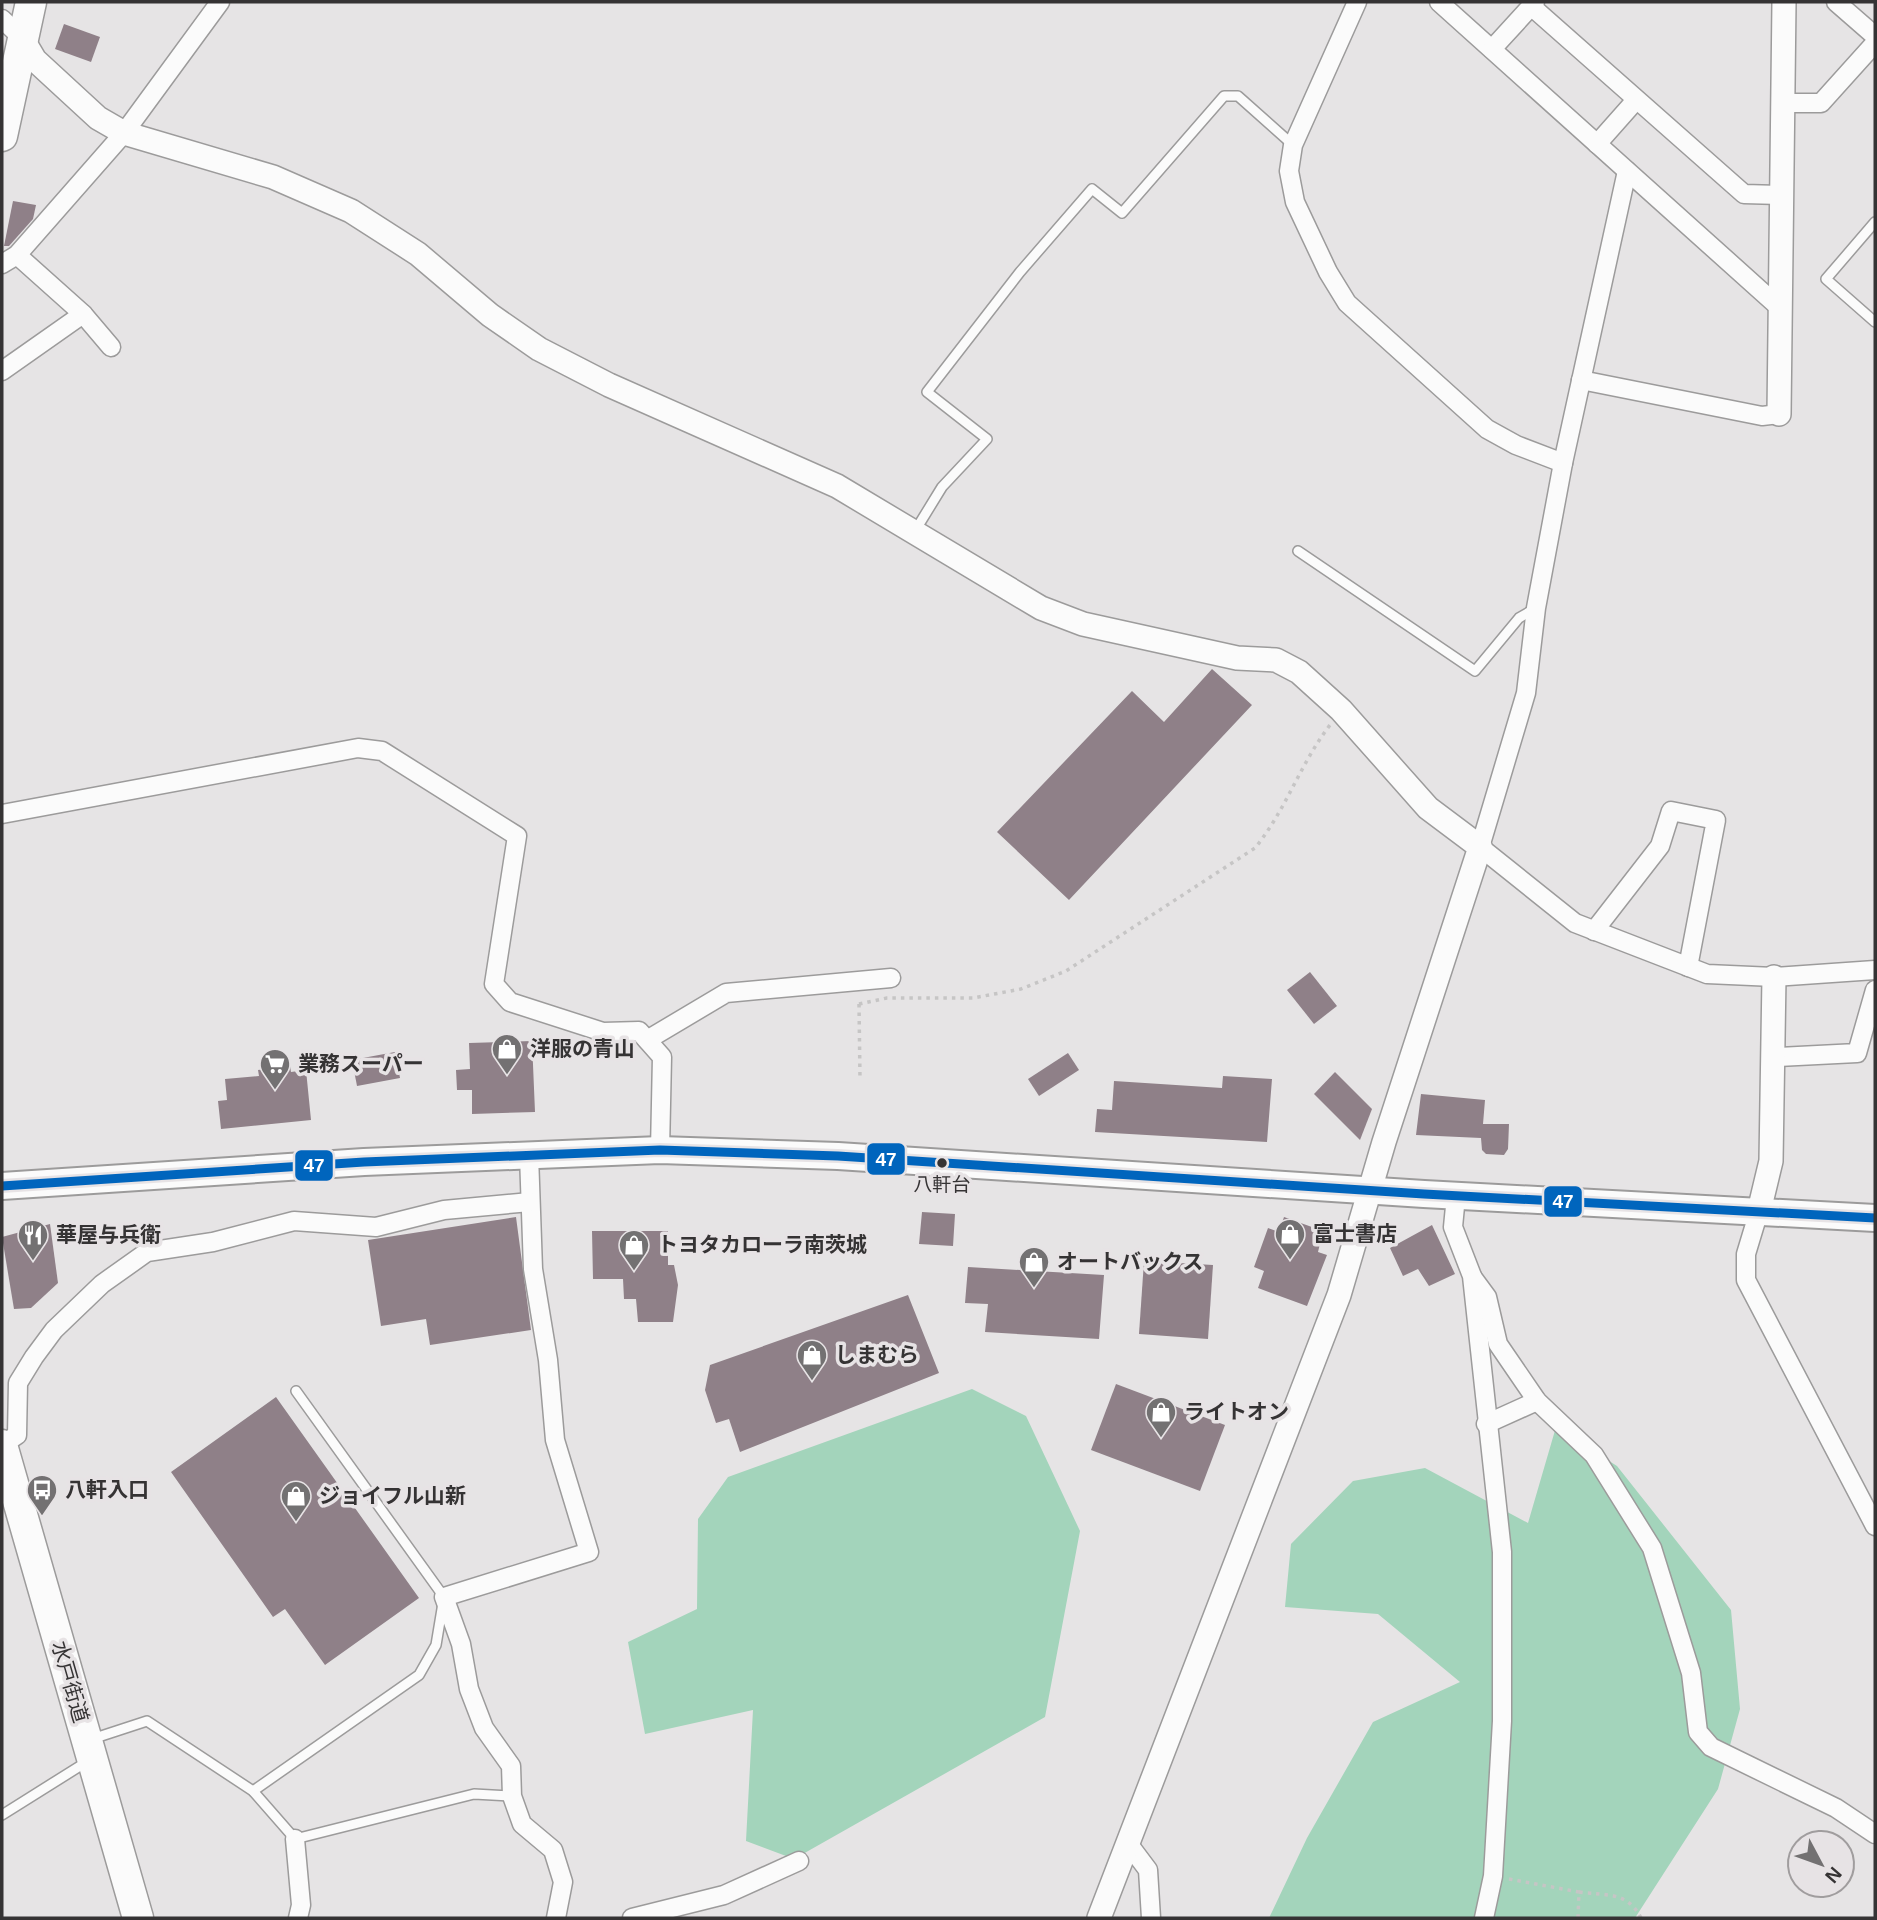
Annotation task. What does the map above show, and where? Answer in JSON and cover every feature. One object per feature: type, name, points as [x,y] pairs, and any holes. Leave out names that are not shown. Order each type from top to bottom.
[{"type":"highway","points":[[2,136],[12,29],[31,2]]},
{"type":"highway","name":"水戸街道","points":[[2,1445],[5,1476],[90,1750],[138,1918]]},
{"type":"main road","points":[[2,1186],[364,1162],[660,1150],[838,1156],[1456,1196],[1875,1218]]},
{"type":"street","points":[[111,347],[83,314],[10,259],[124,133],[220,2]]},
{"type":"street","points":[[1357,2],[1293,145],[1289,171],[1295,202],[1328,272],[1347,303],[1487,429],[1516,445],[1563,463]]},
{"type":"street","points":[[1439,2],[1780,308]]},
{"type":"street","points":[[1581,380],[1762,416],[1779,414],[1784,2]]},
{"type":"street","points":[[1836,2],[1875,36]]},
{"type":"street","points":[[1492,49],[1533,4],[1636,100],[1744,194],[1781,195]]},
{"type":"street","points":[[12,29],[35,60],[51,75],[98,118],[124,133],[273,177],[351,211],[418,254],[489,315],[539,349],[609,386],[836,486],[1041,608],[1083,624],[1237,658],[1276,660],[1299,672],[1341,710],[1428,808],[1565,916],[1594,931],[1707,974],[1774,977],[1875,970]]},
{"type":"street","points":[[1783,103],[1821,103],[1875,43]]},
{"type":"street","points":[[1597,144],[1636,100]]},
{"type":"street","points":[[1098,1918],[1339,1295],[1443,953],[1480,847],[1526,693],[1536,608],[1563,463],[1628,171]]},
{"type":"street","points":[[2,371],[83,314]]},
{"type":"street","points":[[2,814],[358,748],[382,751],[517,836],[494,984],[510,1002],[603,1032],[639,1031],[662,1057],[660,1150]]},
{"type":"street","points":[[1594,931],[1660,846],[1671,811],[1716,820],[1688,967]]},
{"type":"street","points":[[1774,977],[1771,1161],[1746,1254],[1746,1280],[1875,1526]]},
{"type":"street","points":[[647,1040],[726,993],[891,978]]},
{"type":"street","points":[[1778,1057],[1857,1054],[1875,990]]},
{"type":"street","points":[[529,1155],[533,1269],[548,1360],[555,1440],[589,1552],[444,1597],[461,1644],[469,1689],[484,1728],[511,1766],[512,1796],[522,1824],[553,1850],[563,1882],[556,1918]]},
{"type":"street","points":[[1456,1196],[1453,1227],[1472,1276],[1487,1297],[1499,1344],[1537,1401],[1594,1455],[1652,1548],[1691,1673],[1699,1732],[1711,1746],[1836,1808],[1875,1834]]},
{"type":"street","points":[[2,1445],[17,1435],[18,1383],[54,1330],[103,1284],[147,1252],[213,1242],[294,1221],[376,1227],[444,1210],[530,1202]]},
{"type":"street","points":[[1472,1276],[1502,1552],[1502,1721],[1493,1876],[1484,1918]]},
{"type":"street","points":[[1486,1424],[1537,1401]]},
{"type":"street","points":[[295,1839],[301,1905],[298,1918]]},
{"type":"street","points":[[1127,1842],[1148,1870],[1151,1918]]},
{"type":"street","points":[[632,1918],[724,1895],[799,1861]]},
{"type":"lane","points":[[914,532],[942,487],[987,439],[927,392],[1020,272],[1092,189],[1122,213],[1224,96],[1238,96],[1293,145]]},
{"type":"lane","points":[[1875,222],[1826,279],[1875,322]]},
{"type":"lane","points":[[1298,551],[1475,671],[1519,618],[1536,608]]},
{"type":"lane","points":[[253,1791],[419,1675],[436,1644],[444,1597],[296,1391]]},
{"type":"lane","points":[[2,1815],[90,1750],[148,1721],[253,1791],[295,1839],[474,1794],[512,1796]]},
{"type":"path","points":[[859,1004],[887,998],[973,998],[1021,989],[1066,971],[1255,848],[1276,821],[1316,743],[1341,710]]},
{"type":"path","points":[[859,981],[860,1079]]},
{"type":"path","points":[[1493,1876],[1621,1898],[1633,1903],[1641,1918]]},
{"type":"path","points":[[1578,1918],[1579,1892]]},
{"type":"green space","points":[[972,1389],[1026,1416],[1080,1531],[1045,1717],[794,1859],[746,1841],[753,1710],[645,1734],[628,1642],[697,1609],[698,1519],[728,1477]]},
{"type":"green space","points":[[1556,1427],[1617,1466],[1731,1610],[1740,1709],[1718,1789],[1635,1918],[1269,1918],[1307,1838],[1373,1722],[1460,1682],[1378,1614],[1285,1607],[1291,1544],[1353,1481],[1425,1468],[1528,1523]]},
{"type":"building","points":[[64,24],[100,37],[91,62],[55,49]]},
{"type":"building","points":[[13,201],[36,205],[33,219],[9,246],[4,246]]},
{"type":"building","points":[[1212,669],[1252,705],[1069,900],[997,832],[1132,691],[1164,722]]},
{"type":"building","points":[[1310,972],[1337,1006],[1314,1024],[1287,990]]},
{"type":"building","points":[[532,1041],[535,1112],[472,1114],[472,1090],[457,1090],[456,1070],[470,1069],[469,1043]]},
{"type":"building","points":[[395,1052],[400,1078],[357,1086],[352,1060]]},
{"type":"building","points":[[1068,1053],[1079,1070],[1039,1096],[1028,1079]]},
{"type":"building","points":[[290,1066],[291,1072],[306,1070],[311,1120],[221,1129],[218,1101],[227,1100],[225,1079],[259,1076],[258,1070]]},
{"type":"building","points":[[1335,1072],[1372,1109],[1360,1140],[1314,1094]]},
{"type":"building","points":[[1223,1076],[1272,1079],[1267,1142],[1095,1132],[1097,1109],[1112,1110],[1114,1081],[1222,1088]]},
{"type":"building","points":[[1421,1094],[1485,1100],[1483,1124],[1509,1124],[1508,1149],[1504,1155],[1486,1154],[1482,1150],[1481,1138],[1416,1135]]},
{"type":"building","points":[[922,1212],[955,1214],[953,1246],[919,1244]]},
{"type":"building","points":[[516,1217],[531,1330],[430,1345],[426,1319],[381,1326],[368,1240]]},
{"type":"building","name":"富士書店","points":[[1284,1217],[1323,1231],[1318,1252],[1327,1255],[1307,1306],[1258,1288],[1264,1271],[1254,1267],[1268,1228],[1279,1232]]},
{"type":"building","points":[[50,1224],[58,1283],[31,1308],[14,1309],[2,1237]]},
{"type":"building","points":[[1432,1225],[1455,1274],[1429,1286],[1418,1269],[1403,1276],[1390,1248]]},
{"type":"building","name":"トヨタカローラ南茨城","points":[[592,1231],[668,1231],[668,1265],[674,1265],[678,1285],[673,1322],[638,1322],[636,1299],[624,1299],[623,1279],[593,1279]]},
{"type":"building","points":[[1144,1261],[1213,1265],[1208,1339],[1139,1334]]},
{"type":"building","name":"オートバックス","points":[[968,1267],[1104,1275],[1099,1339],[985,1332],[988,1304],[965,1303]]},
{"type":"building","name":"しまむら","points":[[908,1295],[939,1373],[740,1452],[729,1419],[716,1423],[705,1390],[710,1365]]},
{"type":"building","points":[[1116,1384],[1225,1425],[1200,1491],[1091,1450]]},
{"type":"building","points":[[276,1397],[419,1598],[325,1665],[285,1609],[273,1617],[171,1472]]},
{"type":"transit line","name":"47","points":[[2,1186],[364,1162],[660,1150],[838,1156],[1424,1194],[1875,1218]]},
{"type":"place","name":"洋服の青山","points":[[507,1076]]},
{"type":"place","name":"業務スーパー","points":[[275,1091]]},
{"type":"place","name":"八軒台","points":[[942,1163]]},
{"type":"place","name":"富士書店","points":[[1290,1261]]},
{"type":"place","name":"華屋与兵衛","points":[[33,1262]]},
{"type":"place","name":"トヨタカローラ南茨城","points":[[634,1272]]},
{"type":"place","name":"オートバックス","points":[[1034,1289]]},
{"type":"place","name":"しまむら","points":[[812,1382]]},
{"type":"place","name":"ライトオン","points":[[1161,1439]]},
{"type":"place","name":"八軒入口","points":[[42,1517]]},
{"type":"place","name":"ジョイフル山新","points":[[296,1523]]}]
